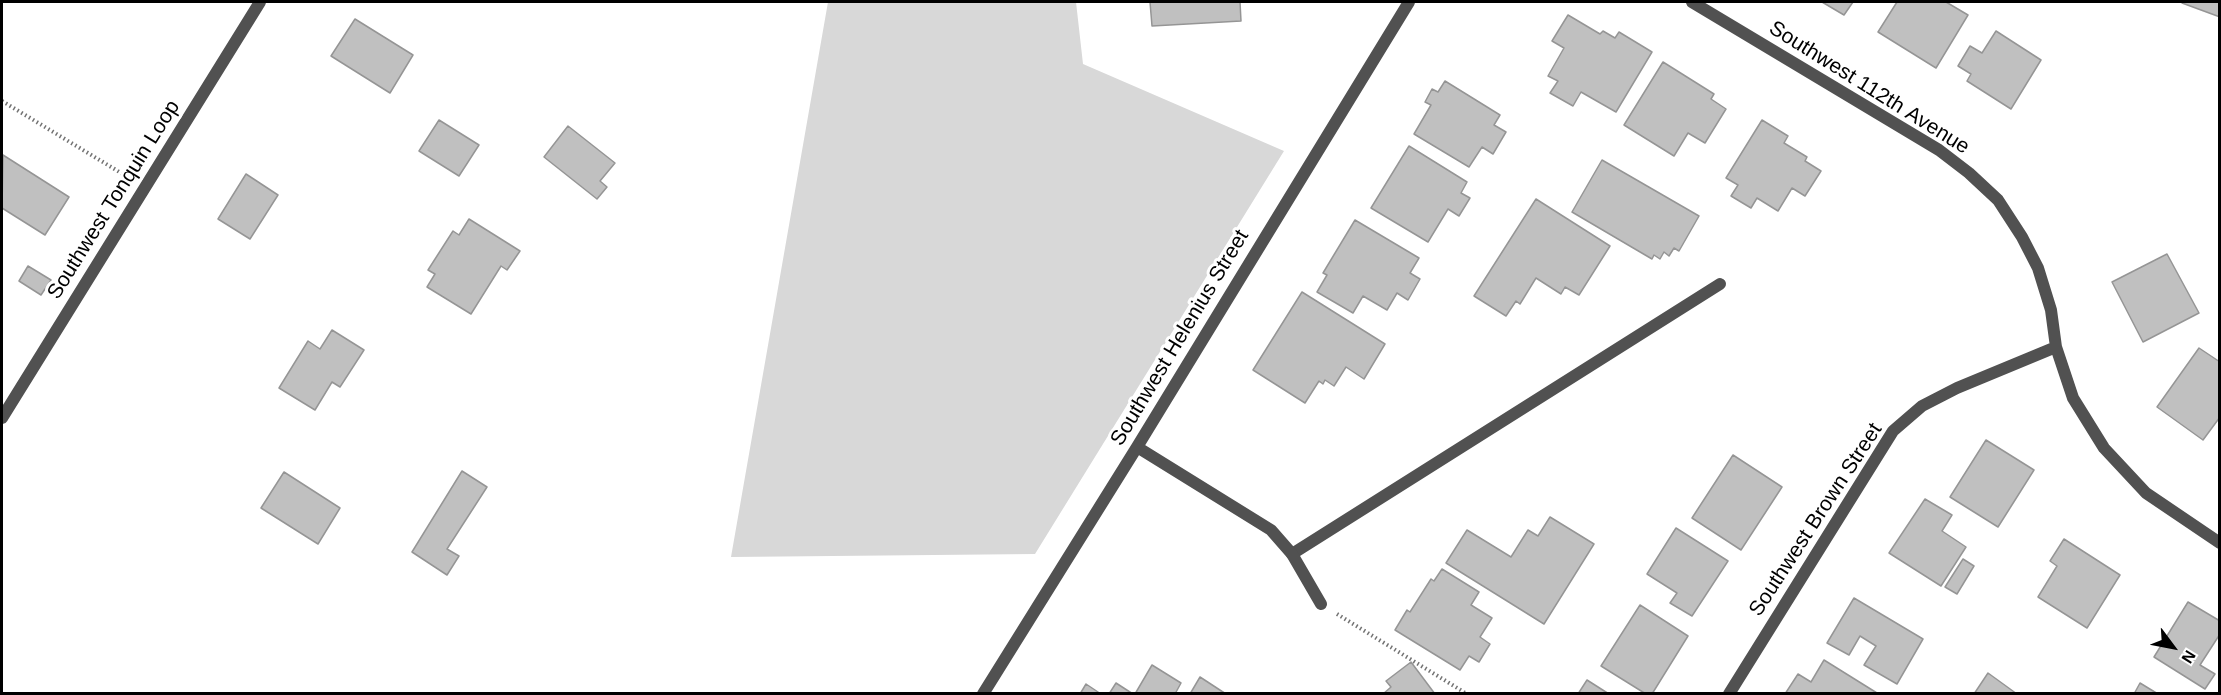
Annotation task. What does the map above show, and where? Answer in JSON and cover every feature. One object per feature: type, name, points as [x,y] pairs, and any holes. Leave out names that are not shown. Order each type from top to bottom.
[{"type":"street","name":"Southwest Tonquin Loop","points":[[2,418],[260,2]]},
{"type":"street","name":"Southwest Helenius Street","points":[[983,693],[1137,447],[1409,2]]},
{"type":"street","name":"Southwest 112th Avenue","points":[[1692,2],[1939,150],[1998,200],[2038,268],[2051,310],[2056,347],[2073,398],[2104,448],[2146,493],[2220,543]]},
{"type":"street","points":[[1292,554],[1720,284]]},
{"type":"street","name":"Southwest Brown Street","points":[[1730,693],[1893,431],[1922,406],[1957,388],[2056,347]]},
{"type":"street","points":[[1137,447],[1271,530],[1292,554],[1321,604]]},
{"type":"path","points":[[2,101],[145,188]]},
{"type":"path","points":[[1321,604],[1467,693]]},
{"type":"shaded area","points":[[828,2],[1076,2],[1083,64],[1284,151],[1035,554],[731,557]]},
{"type":"building","points":[[1150,2],[1240,2],[1241,21],[1152,26]]},
{"type":"building","points":[[1822,2],[1853,2],[1844,15]]},
{"type":"building","points":[[1897,2],[1946,2],[1968,15],[1936,68],[1878,32]]},
{"type":"building","points":[[2220,2],[2220,17],[2182,3]]},
{"type":"building","points":[[1568,15],[1600,34],[1603,31],[1615,38],[1619,32],[1652,52],[1616,112],[1581,92],[1573,106],[1550,93],[1558,81],[1548,76],[1564,48],[1552,41]]},
{"type":"building","points":[[355,19],[413,55],[390,93],[331,56]]},
{"type":"building","points":[[1996,31],[2041,60],[2011,109],[1967,81],[1971,74],[1958,66],[1970,46],[1982,53]]},
{"type":"building","points":[[1663,62],[1714,94],[1711,99],[1726,109],[1705,143],[1688,133],[1674,156],[1624,125]]},
{"type":"building","points":[[1445,81],[1500,115],[1494,125],[1506,132],[1493,154],[1482,147],[1469,167],[1414,134],[1431,105],[1425,102],[1432,89],[1438,92]]},
{"type":"building","points":[[439,120],[479,145],[459,176],[419,151]]},
{"type":"building","points":[[1762,120],[1788,136],[1784,143],[1807,157],[1805,161],[1821,171],[1805,196],[1792,188],[1778,211],[1757,198],[1751,208],[1731,196],[1738,185],[1726,178]]},
{"type":"building","points":[[568,126],[615,163],[600,181],[607,187],[597,199],[544,157]]},
{"type":"building","points":[[1409,146],[1467,182],[1461,193],[1470,198],[1459,216],[1448,209],[1428,242],[1371,208]]},
{"type":"building","points":[[3,155],[69,197],[45,235],[2,208]]},
{"type":"building","points":[[1602,160],[1699,216],[1679,251],[1674,248],[1669,256],[1664,252],[1660,259],[1654,255],[1652,259],[1572,212]]},
{"type":"building","points":[[246,174],[278,195],[250,239],[218,219]]},
{"type":"building","points":[[1536,199],[1610,246],[1579,295],[1565,287],[1561,294],[1536,278],[1520,304],[1516,301],[1506,316],[1474,296]]},
{"type":"building","points":[[469,219],[520,251],[507,270],[501,266],[471,314],[427,287],[435,274],[428,270],[453,231],[459,235]]},
{"type":"building","points":[[1355,220],[1419,258],[1410,273],[1420,279],[1408,300],[1397,293],[1387,310],[1363,296],[1353,313],[1317,292],[1327,275],[1323,273]]},
{"type":"building","points":[[2167,254],[2199,313],[2143,342],[2112,282]]},
{"type":"building","points":[[28,266],[51,280],[41,295],[19,281]]},
{"type":"building","points":[[1302,292],[1385,344],[1364,379],[1346,367],[1334,386],[1325,380],[1323,384],[1319,381],[1305,403],[1253,370]]},
{"type":"building","points":[[332,330],[364,350],[340,387],[332,382],[315,410],[279,388],[308,341],[320,349]]},
{"type":"building","points":[[2199,348],[2220,362],[2220,417],[2203,440],[2157,407]]},
{"type":"building","points":[[1986,440],[2034,470],[1998,527],[1950,497]]},
{"type":"building","points":[[1733,455],[1782,487],[1741,550],[1692,518]]},
{"type":"building","points":[[462,471],[487,487],[447,549],[459,556],[447,575],[412,552]]},
{"type":"building","points":[[284,472],[340,508],[318,544],[261,508]]},
{"type":"building","points":[[1925,499],[1952,515],[1942,531],[1966,547],[1941,586],[1889,553]]},
{"type":"building","points":[[1550,517],[1594,544],[1544,624],[1446,563],[1467,530],[1511,557],[1528,530],[1538,536]]},
{"type":"building","points":[[1676,528],[1728,561],[1692,616],[1670,603],[1677,593],[1647,574]]},
{"type":"building","points":[[2064,539],[2120,575],[2087,628],[2038,597],[2057,566],[2050,561]]},
{"type":"building","points":[[1963,559],[1974,566],[1957,594],[1945,587]]},
{"type":"building","points":[[1442,569],[1479,592],[1471,605],[1492,618],[1480,637],[1490,644],[1479,662],[1469,656],[1460,670],[1395,630],[1407,610],[1410,612],[1431,579],[1434,581]]},
{"type":"building","points":[[1854,598],[1923,639],[1897,684],[1864,665],[1876,646],[1860,636],[1849,655],[1827,643]]},
{"type":"building","points":[[2188,602],[2220,621],[2220,634],[2200,665],[2215,674],[2205,689],[2154,657]]},
{"type":"building","points":[[1640,605],[1688,636],[1652,694],[1646,694],[1601,666]]},
{"type":"building","points":[[1824,660],[1877,694],[1785,694],[1798,674],[1811,682]]},
{"type":"building","points":[[1411,662],[1435,694],[1383,694],[1391,687],[1386,681]]},
{"type":"building","points":[[1152,665],[1181,683],[1175,694],[1135,694]]},
{"type":"building","points":[[1988,673],[2017,694],[1974,694]]},
{"type":"building","points":[[1200,677],[1226,694],[1190,694]]},
{"type":"building","points":[[1587,680],[1609,694],[1578,694]]},
{"type":"building","points":[[1116,683],[1133,694],[1109,694]]},
{"type":"building","points":[[2140,683],[2158,694],[2134,694]]},
{"type":"building","points":[[1086,684],[1101,694],[1080,694]]}]
